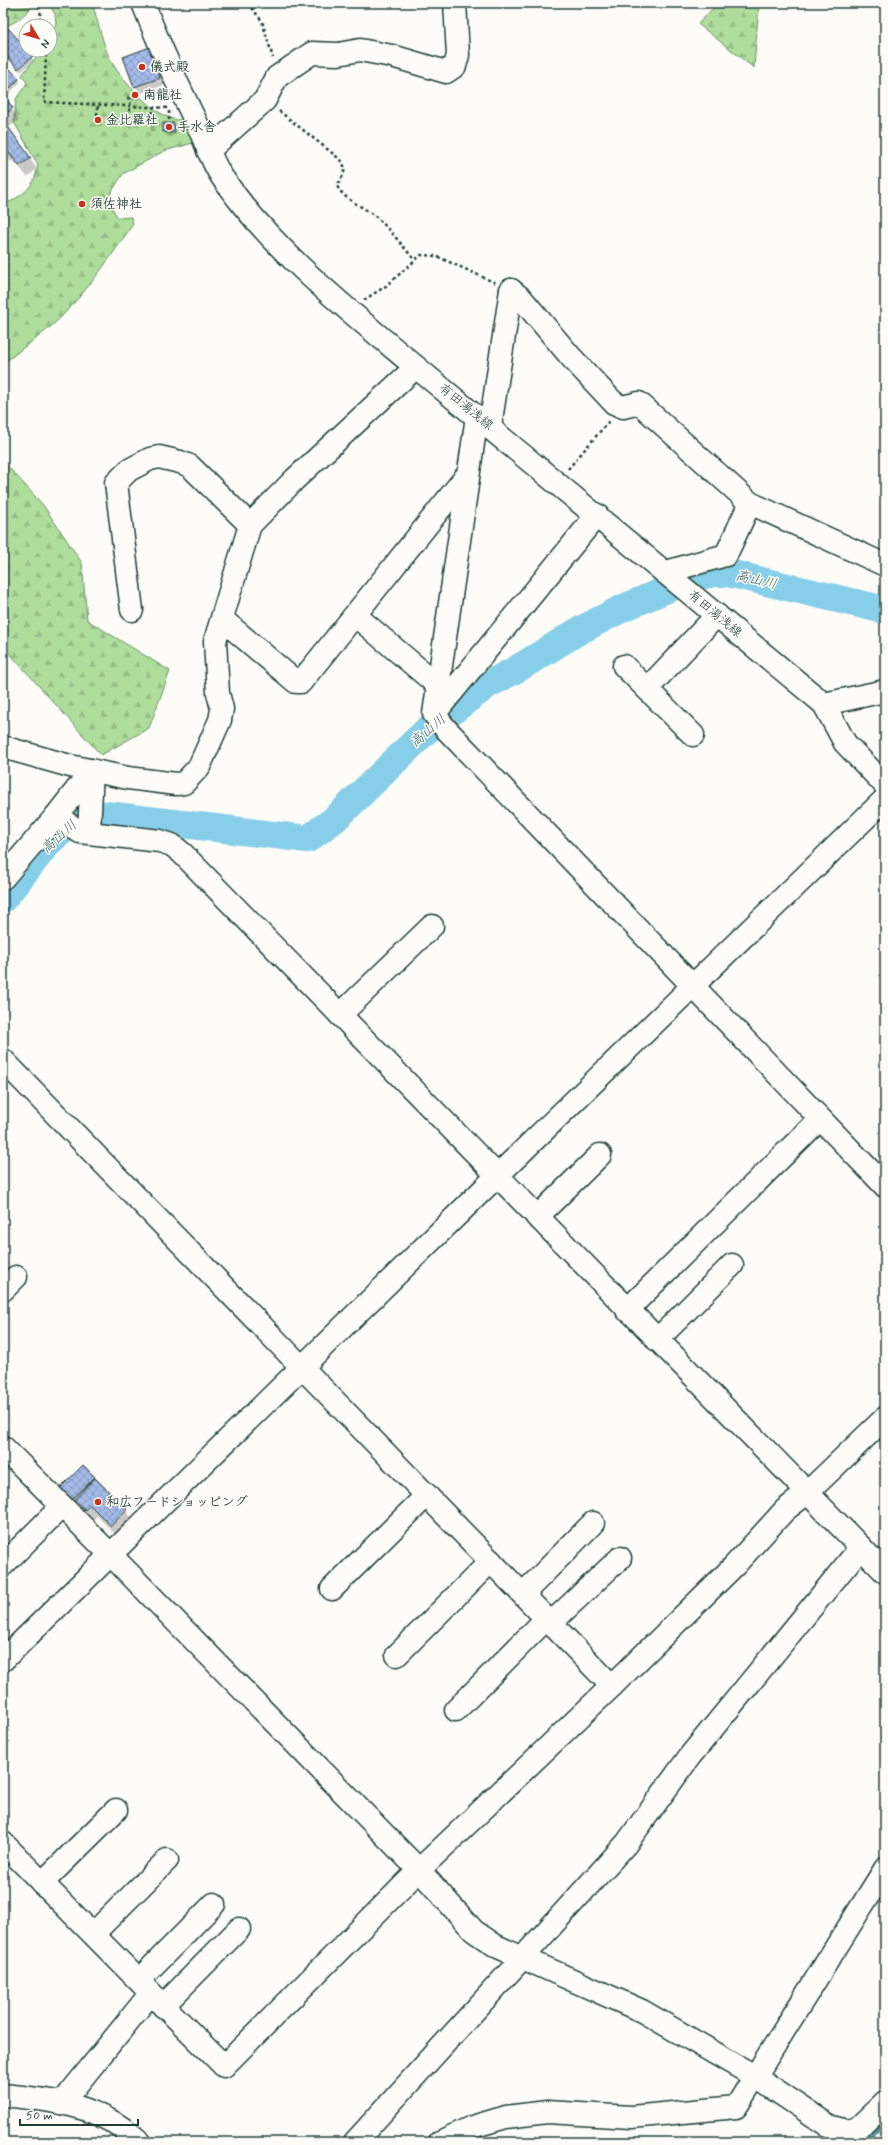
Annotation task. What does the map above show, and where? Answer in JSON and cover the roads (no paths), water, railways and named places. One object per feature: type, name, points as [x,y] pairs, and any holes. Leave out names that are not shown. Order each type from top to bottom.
[{"type":"street","name":"有田湯浅線","points":[[143,3],[158,42],[179,109],[208,151],[221,176],[250,214],[276,242],[349,310],[416,367],[824,704]]},
{"type":"street","points":[[208,151],[265,100],[277,78],[312,53],[338,54],[360,50],[392,56],[446,72],[455,66],[458,55],[454,3]]},
{"type":"street","points":[[885,565],[750,503],[639,403],[623,407],[614,403],[570,356],[522,300],[511,290],[484,422],[469,473],[444,690],[434,714],[446,729],[885,1186]]},
{"type":"street","points":[[3,747],[128,778],[176,784],[184,783],[191,777],[206,754],[220,720],[222,709],[218,693],[215,641],[217,631],[223,620],[240,552],[250,525],[295,479],[416,367]]},
{"type":"street","points":[[132,610],[116,484],[129,470],[158,457],[169,458],[190,466],[250,525]]},
{"type":"street","points":[[223,620],[296,682],[302,682],[469,473]]},
{"type":"street","points":[[668,574],[726,555],[750,503]]},
{"type":"street","points":[[444,690],[597,515]]},
{"type":"street","points":[[647,689],[717,615]]},
{"type":"street","points":[[356,616],[444,690]]},
{"type":"street","points":[[624,666],[693,735]]},
{"type":"street","points":[[885,691],[824,704],[845,743],[885,785]]},
{"type":"street","points":[[3,878],[56,816],[92,770]]},
{"type":"street","points":[[89,832],[92,770]]},
{"type":"street","points":[[3,1660],[497,1176],[885,799]]},
{"type":"street","points":[[56,816],[74,830],[172,845],[885,1572]]},
{"type":"street","points":[[340,1015],[432,926]]},
{"type":"street","points":[[3,1060],[612,1686]]},
{"type":"street","points":[[628,1310],[820,1119]]},
{"type":"street","points":[[537,1217],[600,1154]]},
{"type":"street","points":[[657,1340],[732,1265]]},
{"type":"street","points":[[3,1843],[94,1933],[224,2066],[419,1870],[612,1686],[734,1566],[785,1510],[807,1493],[885,1418]]},
{"type":"street","points":[[3,1447],[111,1555],[419,1870],[474,1931],[496,1946],[642,2011],[756,2078],[829,2126],[846,2131],[849,2135],[885,2102]]},
{"type":"street","points":[[332,1589],[427,1495]]},
{"type":"street","points":[[3,1564],[62,1506]]},
{"type":"street","points":[[523,1594],[593,1523]]},
{"type":"street","points":[[355,2142],[524,1958],[626,1844],[690,1756],[861,1547]]},
{"type":"street","points":[[456,1710],[549,1621],[620,1558]]},
{"type":"street","points":[[397,1655],[491,1561]]},
{"type":"street","points":[[42,1883],[116,1810]]},
{"type":"street","points":[[94,1933],[167,1860]]},
{"type":"street","points":[[440,2142],[472,2127],[506,2117],[540,2113],[631,2117],[736,2107],[756,2078],[885,1869]]},
{"type":"street","points":[[62,2103],[151,1993],[214,1904]]},
{"type":"street","points":[[151,1993],[239,1929]]},
{"type":"street","points":[[3,2095],[62,2103],[84,2108],[117,2123],[140,2142]]},
{"type":"waterway","name":"高山川","points":[[3,899],[50,841],[75,820],[98,814],[308,839],[335,819],[427,730],[487,685],[517,669],[577,632],[621,609],[695,577],[714,573],[728,573],[885,610]]},
{"type":"waterway","points":[[864,2142],[885,2121]]},
{"type":"place","name":"儀式殿","points":[[142,67]]},
{"type":"place","name":"南龍社","points":[[135,95]]},
{"type":"place","name":"金比羅社","points":[[98,120]]},
{"type":"place","name":"手水舎","points":[[169,127]]},
{"type":"place","name":"須佐神社","points":[[82,204]]},
{"type":"place","name":"和広フードショッピング","points":[[98,1502]]}]
